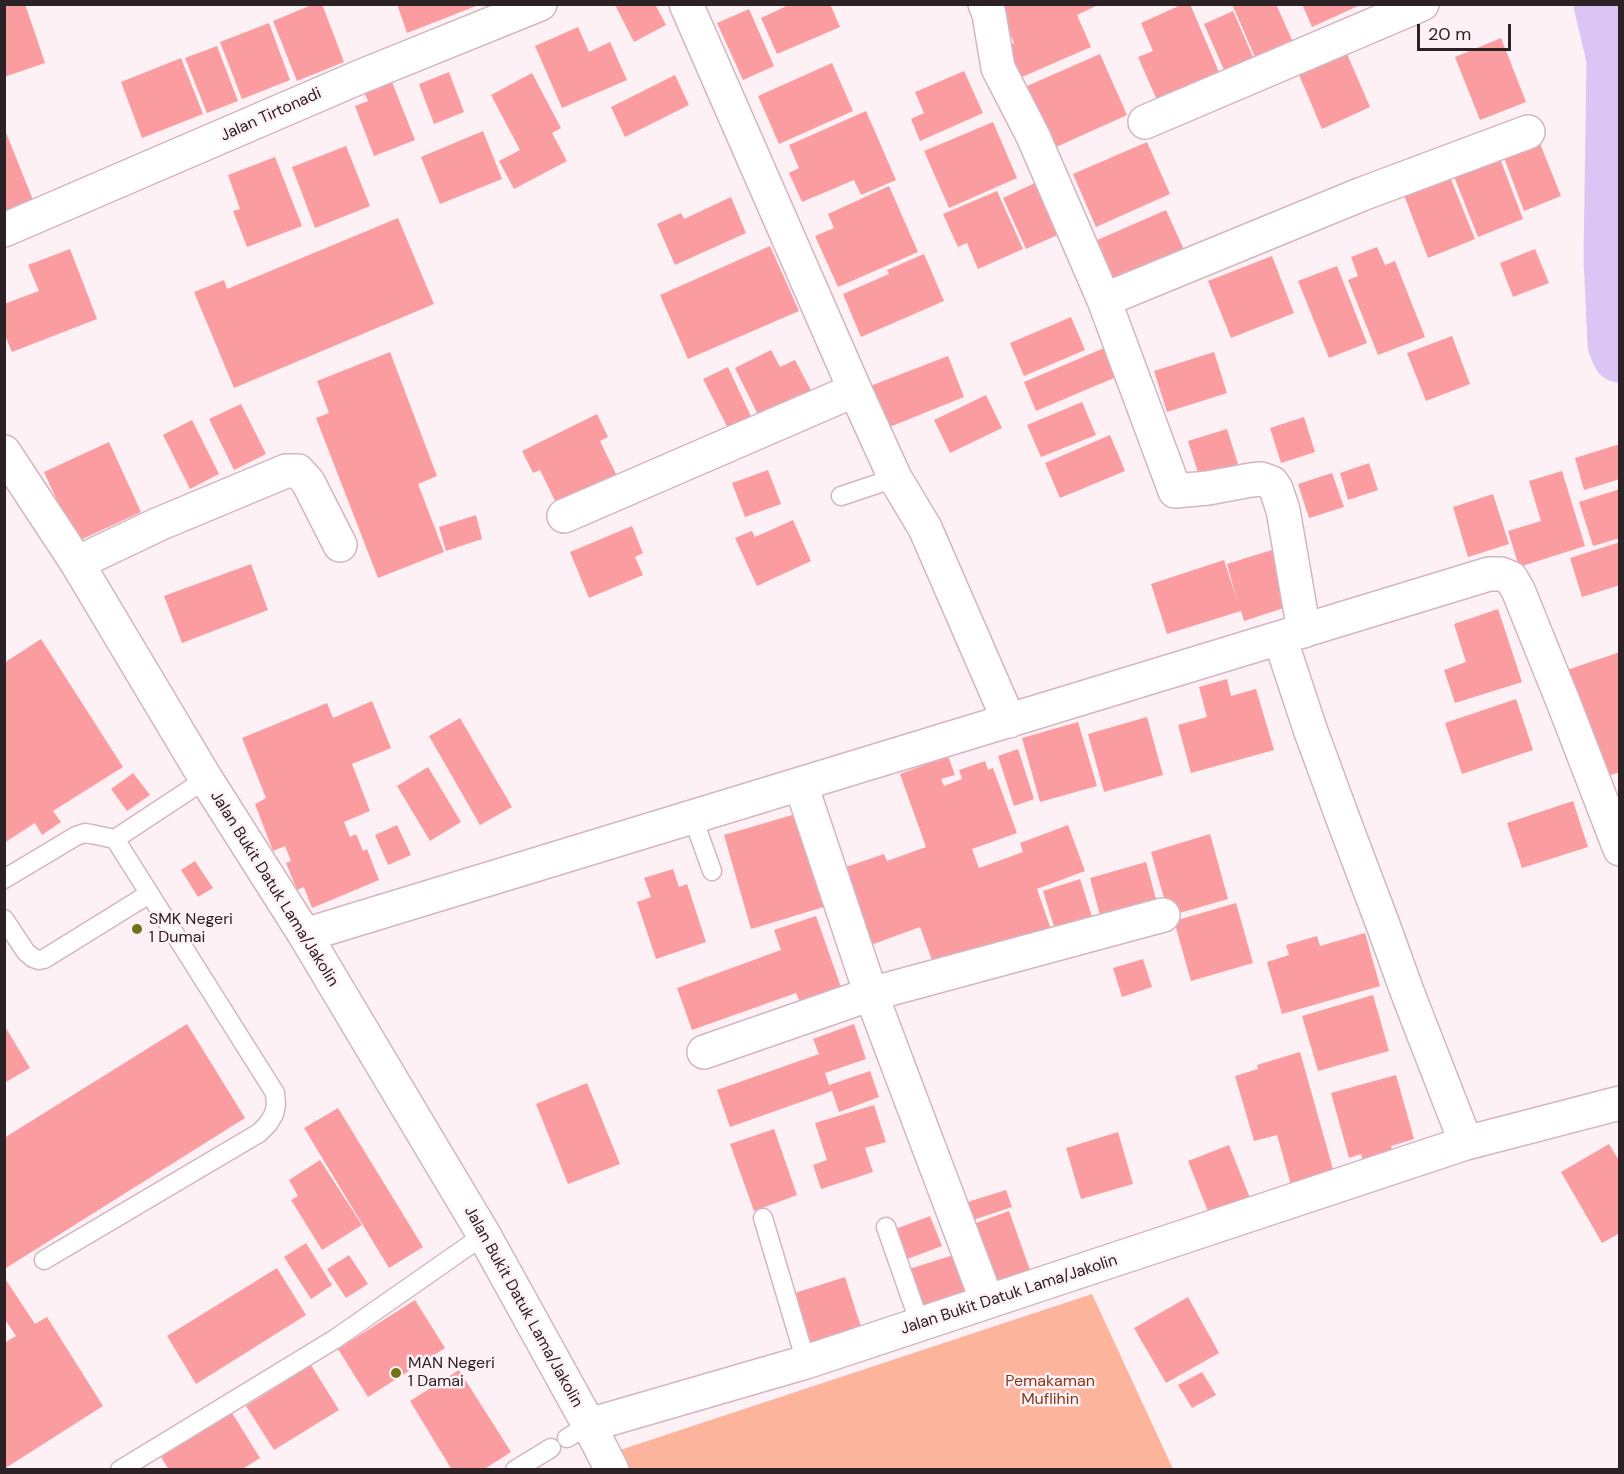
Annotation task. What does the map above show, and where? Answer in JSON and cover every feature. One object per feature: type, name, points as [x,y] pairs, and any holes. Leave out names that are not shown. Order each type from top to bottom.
[{"type":"street","name":"Jalan Tirtonadi","points":[[4,231],[362,76],[540,4]]},
{"type":"street","points":[[686,4],[855,390],[895,478],[925,528],[1009,721]]},
{"type":"street","points":[[985,4],[989,14],[998,68],[1033,136],[1104,300],[1175,491],[1261,479],[1272,483],[1276,489],[1283,510],[1292,634],[1310,729],[1466,1143]]},
{"type":"street","points":[[1145,122],[1422,4]]},
{"type":"street","points":[[1104,300],[1362,194],[1528,132]]},
{"type":"street","points":[[564,516],[855,390]]},
{"type":"street","name":"Jalan Bukit Datuk Lama/Jakolin","points":[[4,452],[77,563],[206,779],[305,935],[484,1235],[578,1432],[806,1362],[1466,1143],[1620,1102]]},
{"type":"street","points":[[77,563],[159,524],[286,471],[298,471],[309,482],[340,546]]},
{"type":"street","points":[[305,935],[1489,574],[1502,574],[1511,578],[1518,590],[1620,849]]},
{"type":"street","points":[[801,785],[871,994],[987,1301]]},
{"type":"street","points":[[704,1052],[871,994],[1163,915]]},
{"type":"street","points":[[578,1432],[612,1470]]},
{"type":"lane","points":[[841,496],[895,478]]},
{"type":"lane","points":[[4,879],[76,836],[85,833],[115,838],[206,779]]},
{"type":"lane","points":[[693,818],[712,871]]},
{"type":"lane","points":[[44,1260],[259,1132],[268,1124],[276,1105],[275,1093],[115,838]]},
{"type":"lane","points":[[4,919],[26,952],[39,960],[149,894]]},
{"type":"lane","points":[[763,1218],[806,1362]]},
{"type":"lane","points":[[886,1227],[920,1324]]},
{"type":"lane","points":[[120,1470],[335,1339],[484,1235]]},
{"type":"lane","points":[[515,1470],[551,1448]]},
{"type":"green space","name":"Pemakaman Muflihin","points":[[1092,1294],[1173,1469],[628,1470],[617,1451]]},
{"type":"building","points":[[4,4],[25,4],[45,63],[4,77]]},
{"type":"building","points":[[314,4],[322,4],[344,62],[297,81],[273,21]]},
{"type":"building","points":[[397,4],[475,4],[476,6],[407,33]]},
{"type":"building","points":[[655,4],[666,25],[634,42],[615,5]]},
{"type":"building","points":[[791,4],[830,4],[840,27],[777,54],[761,18]]},
{"type":"building","points":[[1009,4],[1100,4],[1077,15],[1091,47],[1015,80],[1002,48],[1014,43],[1000,9]]},
{"type":"building","points":[[1183,4],[1190,4],[1219,72],[1157,100],[1138,57],[1153,51],[1141,23]]},
{"type":"building","points":[[1232,4],[1276,4],[1292,40],[1255,57]]},
{"type":"building","points":[[1302,4],[1357,4],[1358,6],[1312,27]]},
{"type":"building","points":[[749,9],[774,66],[743,80],[717,23]]},
{"type":"building","points":[[1233,11],[1253,57],[1224,70],[1204,24]]},
{"type":"building","points":[[269,23],[290,80],[242,99],[220,42]]},
{"type":"building","points":[[578,27],[589,52],[610,42],[627,80],[562,108],[535,46]]},
{"type":"building","points":[[1501,38],[1526,102],[1480,120],[1455,57]]},
{"type":"building","points":[[217,46],[238,101],[207,113],[185,58]]},
{"type":"building","points":[[1100,54],[1127,115],[1054,148],[1027,86]]},
{"type":"building","points":[[1347,54],[1370,107],[1322,129],[1299,75]]},
{"type":"building","points":[[181,58],[203,114],[142,138],[121,82]]},
{"type":"building","points":[[832,63],[853,111],[779,144],[758,96]]},
{"type":"building","points":[[964,71],[983,113],[920,141],[911,119],[924,113],[915,92]]},
{"type":"building","points":[[449,72],[464,112],[434,124],[419,84]]},
{"type":"building","points":[[532,73],[561,128],[552,133],[567,161],[514,189],[499,161],[520,150],[491,95]]},
{"type":"building","points":[[675,75],[689,105],[625,137],[611,107]]},
{"type":"building","points":[[390,77],[415,140],[374,156],[355,106],[368,101],[362,88]]},
{"type":"building","points":[[866,111],[896,180],[861,195],[854,180],[802,202],[789,173],[799,168],[789,145]]},
{"type":"building","points":[[993,122],[1017,178],[949,208],[924,151]]},
{"type":"building","points":[[5,130],[33,200],[5,212]]},
{"type":"building","points":[[483,131],[502,179],[440,204],[421,157]]},
{"type":"building","points":[[1539,141],[1561,196],[1524,211],[1503,155]]},
{"type":"building","points":[[1147,142],[1170,194],[1096,227],[1073,174]]},
{"type":"building","points":[[346,146],[370,206],[315,228],[292,167]]},
{"type":"building","points":[[1499,156],[1523,219],[1478,237],[1453,174]]},
{"type":"building","points":[[275,157],[302,226],[247,247],[233,211],[240,209],[228,175]]},
{"type":"building","points":[[1450,177],[1475,239],[1428,258],[1404,195]]},
{"type":"building","points":[[1039,181],[1062,233],[1026,249],[1003,198]]},
{"type":"building","points":[[889,186],[918,252],[838,287],[815,236],[834,228],[828,214]]},
{"type":"building","points":[[997,191],[1023,249],[978,269],[967,243],[958,247],[943,214]]},
{"type":"building","points":[[731,197],[746,233],[675,265],[657,224],[681,213],[684,219]]},
{"type":"building","points":[[1166,210],[1185,252],[1113,283],[1095,241]]},
{"type":"building","points":[[398,218],[434,304],[234,388],[194,292],[224,280],[227,289]]},
{"type":"building","points":[[770,246],[799,311],[688,359],[660,295]]},
{"type":"building","points":[[1377,247],[1385,265],[1395,261],[1425,337],[1378,355],[1348,280],[1358,276],[1351,257]]},
{"type":"building","points":[[70,249],[97,319],[12,352],[4,333],[4,304],[39,291],[28,265]]},
{"type":"building","points":[[1535,249],[1549,283],[1513,297],[1500,263]]},
{"type":"building","points":[[924,254],[944,301],[861,337],[843,294],[889,274],[887,270]]},
{"type":"building","points":[[1272,256],[1294,313],[1231,338],[1208,281]]},
{"type":"building","points":[[1337,266],[1367,343],[1329,358],[1298,281]]},
{"type":"building","points":[[1071,317],[1085,350],[1024,376],[1010,343]]},
{"type":"building","points":[[1452,336],[1470,384],[1426,401],[1407,353]]},
{"type":"building","points":[[1109,346],[1121,375],[1036,411],[1024,382]]},
{"type":"building","points":[[771,350],[780,367],[795,360],[814,396],[762,423],[735,368]]},
{"type":"building","points":[[390,352],[437,476],[418,484],[444,552],[378,578],[316,418],[329,413],[317,381]]},
{"type":"building","points":[[1214,352],[1227,393],[1167,412],[1154,371]]},
{"type":"building","points":[[948,356],[964,397],[882,430],[865,388]]},
{"type":"building","points":[[728,367],[754,423],[731,434],[703,379]]},
{"type":"building","points":[[986,395],[1002,428],[950,453],[934,420]]},
{"type":"building","points":[[1082,402],[1096,435],[1041,457],[1027,425]]},
{"type":"building","points":[[241,404],[266,454],[234,470],[209,419]]},
{"type":"building","points":[[597,414],[608,437],[600,441],[617,476],[557,505],[540,470],[533,473],[522,451]]},
{"type":"building","points":[[1304,417],[1315,452],[1281,463],[1270,428]]},
{"type":"building","points":[[192,420],[219,474],[190,489],[163,435]]},
{"type":"building","points":[[1227,429],[1238,464],[1199,476],[1188,441]]},
{"type":"building","points":[[1110,435],[1125,471],[1060,498],[1045,463]]},
{"type":"building","points":[[109,442],[141,512],[76,542],[44,472]]},
{"type":"building","points":[[1620,444],[1620,479],[1584,490],[1575,458]]},
{"type":"building","points":[[1369,463],[1378,490],[1348,500],[1340,473]]},
{"type":"building","points":[[768,470],[781,504],[745,517],[732,483]]},
{"type":"building","points":[[1562,471],[1585,546],[1519,567],[1508,531],[1541,521],[1529,481]]},
{"type":"building","points":[[1332,473],[1344,507],[1309,518],[1298,484]]},
{"type":"building","points":[[1620,489],[1620,538],[1593,546],[1579,502]]},
{"type":"building","points":[[1493,494],[1509,544],[1468,557],[1453,507]]},
{"type":"building","points":[[476,515],[482,539],[446,551],[439,527]]},
{"type":"building","points":[[793,520],[811,561],[757,586],[735,538],[752,531],[755,537]]},
{"type":"building","points":[[632,526],[643,553],[635,557],[643,575],[589,598],[570,552]]},
{"type":"building","points":[[1620,542],[1620,585],[1582,597],[1570,558]]},
{"type":"building","points":[[1275,549],[1293,605],[1244,621],[1241,611],[1167,634],[1151,584],[1224,560],[1237,600],[1227,564]]},
{"type":"building","points":[[251,564],[268,610],[182,643],[164,596]]},
{"type":"building","points":[[1498,609],[1522,682],[1455,703],[1444,670],[1466,662],[1454,624]]},
{"type":"building","points":[[41,639],[123,767],[53,811],[61,822],[42,835],[35,823],[4,843],[4,663]]},
{"type":"building","points":[[1620,652],[1620,772],[1601,778],[1564,671]]},
{"type":"building","points":[[1227,679],[1231,696],[1256,689],[1274,750],[1191,773],[1178,725],[1207,717],[1199,687]]},
{"type":"building","points":[[1516,699],[1533,750],[1462,774],[1445,723]]},
{"type":"building","points":[[372,701],[391,748],[352,764],[370,811],[344,822],[350,837],[356,834],[363,851],[367,849],[379,880],[312,908],[304,887],[297,890],[286,863],[291,861],[285,846],[273,851],[255,804],[266,798],[242,738],[327,703],[333,718]]},
{"type":"building","points":[[1147,717],[1163,775],[1104,792],[1088,734]]},
{"type":"building","points":[[460,718],[512,807],[480,825],[429,736]]},
{"type":"building","points":[[1078,722],[1097,786],[1040,802],[1022,738]]},
{"type":"building","points":[[1018,749],[1034,799],[1014,806],[998,756]]},
{"type":"building","points":[[948,756],[955,775],[941,779],[944,786],[962,779],[959,770],[985,761],[988,770],[993,768],[1017,833],[972,849],[979,868],[1023,852],[1020,843],[1068,825],[1085,871],[1037,889],[1053,935],[934,966],[920,927],[868,946],[840,869],[884,854],[887,861],[926,847],[900,774]]},
{"type":"building","points":[[428,767],[461,822],[430,841],[397,786]]},
{"type":"building","points":[[133,773],[150,795],[127,811],[111,789]]},
{"type":"building","points":[[1573,801],[1588,847],[1522,868],[1507,823]]},
{"type":"building","points":[[799,813],[827,906],[751,929],[724,835]]},
{"type":"building","points":[[397,825],[411,855],[388,865],[375,835]]},
{"type":"building","points":[[1210,834],[1228,899],[1169,916],[1151,852]]},
{"type":"building","points":[[195,861],[213,888],[198,897],[181,870]]},
{"type":"building","points":[[1146,862],[1160,914],[1104,930],[1090,878]]},
{"type":"building","points":[[673,869],[679,887],[687,884],[706,942],[656,959],[637,902],[651,897],[644,878]]},
{"type":"building","points":[[1080,879],[1093,920],[1056,933],[1043,891]]},
{"type":"building","points":[[1236,903],[1253,963],[1191,981],[1174,921]]},
{"type":"building","points":[[816,916],[841,987],[800,1002],[796,993],[692,1030],[677,988],[781,950],[774,930]]},
{"type":"building","points":[[1365,933],[1380,986],[1282,1014],[1267,962],[1289,955],[1286,945],[1317,936],[1320,946]]},
{"type":"building","points":[[1143,959],[1152,987],[1122,997],[1113,968]]},
{"type":"building","points":[[1373,995],[1389,1051],[1318,1071],[1302,1016]]},
{"type":"building","points":[[187,1024],[245,1118],[6,1268],[4,1265],[4,1138]]},
{"type":"building","points":[[854,1024],[866,1059],[825,1073],[829,1085],[870,1071],[879,1097],[839,1112],[832,1091],[730,1127],[717,1090],[819,1054],[813,1039]]},
{"type":"building","points":[[4,1025],[30,1068],[4,1083]]},
{"type":"building","points":[[1300,1052],[1334,1173],[1291,1185],[1277,1135],[1254,1141],[1235,1076],[1258,1069],[1257,1065]]},
{"type":"building","points":[[1396,1075],[1414,1139],[1391,1146],[1394,1158],[1365,1167],[1361,1154],[1349,1158],[1331,1093]]},
{"type":"building","points":[[587,1083],[620,1164],[568,1184],[536,1104]]},
{"type":"building","points":[[874,1105],[886,1142],[865,1148],[873,1172],[821,1189],[813,1165],[827,1160],[815,1123]]},
{"type":"building","points":[[338,1108],[423,1247],[389,1268],[304,1128]]},
{"type":"building","points":[[774,1129],[797,1195],[754,1211],[730,1144]]},
{"type":"building","points":[[1118,1132],[1133,1184],[1081,1199],[1066,1148]]},
{"type":"building","points":[[1609,1144],[1620,1162],[1620,1233],[1602,1243],[1561,1172]]},
{"type":"building","points":[[1229,1145],[1252,1203],[1211,1219],[1188,1161]]},
{"type":"building","points":[[320,1160],[362,1225],[322,1250],[291,1200],[298,1196],[289,1180]]},
{"type":"building","points":[[1006,1190],[1012,1207],[964,1223],[958,1205]]},
{"type":"building","points":[[1009,1211],[1031,1273],[989,1287],[968,1226]]},
{"type":"building","points":[[930,1216],[942,1246],[902,1261],[890,1231]]},
{"type":"building","points":[[306,1243],[332,1285],[311,1299],[284,1257]]},
{"type":"building","points":[[960,1253],[972,1293],[918,1309],[906,1270]]},
{"type":"building","points":[[349,1255],[368,1284],[346,1298],[327,1269]]},
{"type":"building","points":[[277,1268],[306,1315],[196,1384],[167,1336]]},
{"type":"building","points":[[4,1277],[35,1324],[47,1317],[103,1406],[4,1469],[4,1343],[16,1336],[4,1318]]},
{"type":"building","points":[[845,1277],[861,1327],[811,1343],[795,1293]]},
{"type":"building","points":[[1188,1297],[1219,1353],[1166,1383],[1134,1328]]},
{"type":"building","points":[[415,1300],[445,1348],[368,1397],[338,1349]]},
{"type":"building","points":[[311,1365],[339,1410],[274,1450],[246,1406]]},
{"type":"building","points":[[459,1370],[511,1452],[483,1470],[452,1470],[410,1401]]},
{"type":"building","points":[[1202,1372],[1216,1395],[1192,1408],[1178,1385]]},
{"type":"building","points":[[232,1413],[260,1458],[241,1470],[169,1470],[161,1457]]},
{"type":"waterway","points":[[1602,4],[1615,59],[1612,259],[1616,344],[1620,354]]},
{"type":"place","name":"SMK Negeri 1 Dumai","points":[[137,929]]},
{"type":"place","name":"MAN Negeri 1 Damai","points":[[396,1373]]}]
